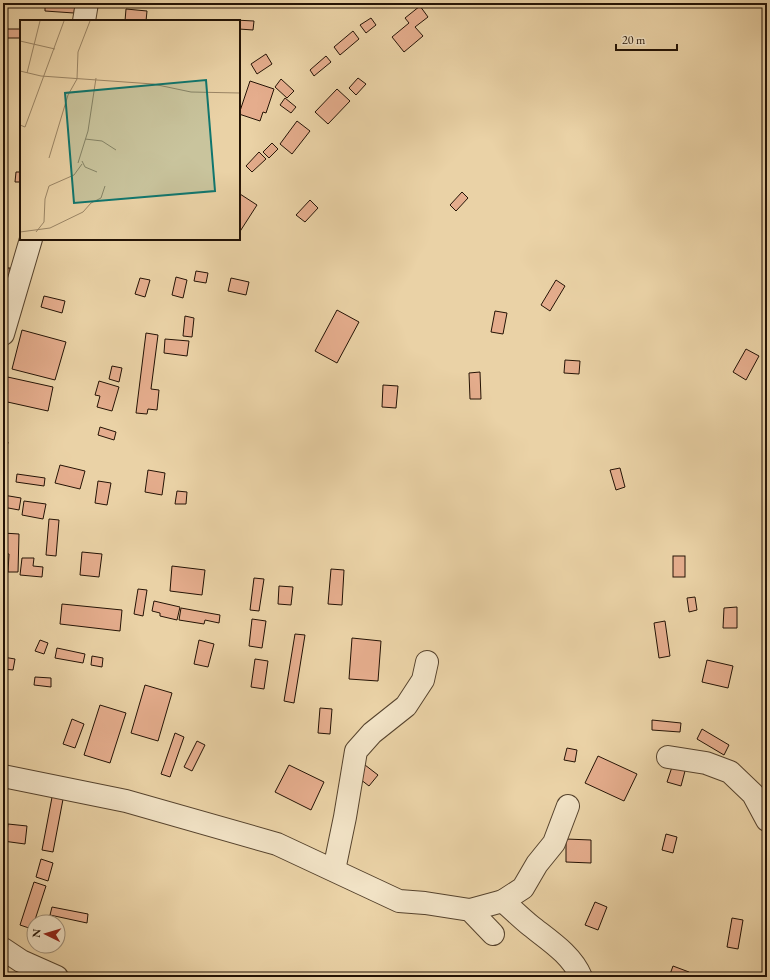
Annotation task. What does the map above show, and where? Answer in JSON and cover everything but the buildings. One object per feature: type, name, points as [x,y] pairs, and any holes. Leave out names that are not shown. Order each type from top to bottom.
[{"type":"street","points":[[84,20],[87,3]]},
{"type":"street","points":[[3,334],[32,240]]},
{"type":"street","points":[[334,870],[356,751],[372,733],[406,706],[423,680],[427,662]]},
{"type":"street","points":[[668,757],[706,763],[730,772],[753,794],[767,820]]},
{"type":"street","points":[[3,776],[126,800],[277,844],[399,901],[425,903],[470,910],[503,901],[523,888],[537,864],[554,843],[568,806]]},
{"type":"street","points":[[503,901],[552,942],[577,967],[581,977]]},
{"type":"street","points":[[470,910],[493,934]]},
{"type":"street","points":[[3,949],[21,961],[57,977]]}]
